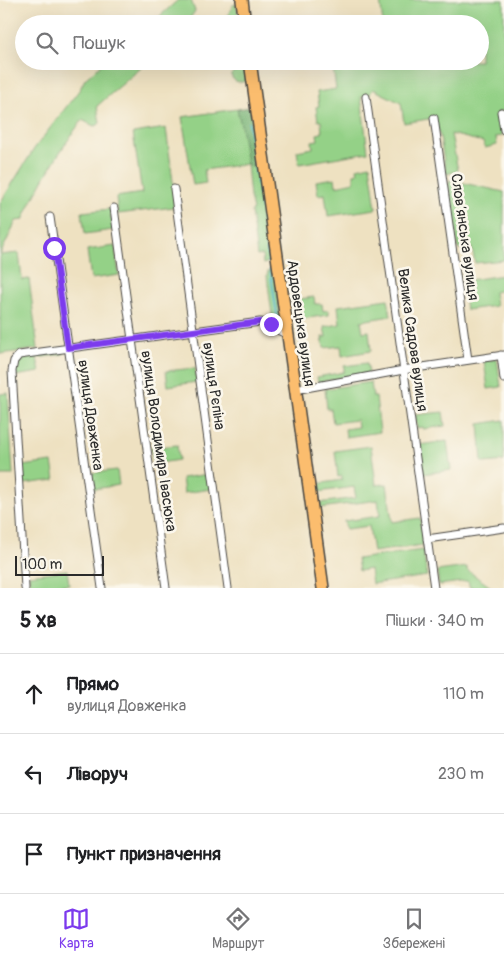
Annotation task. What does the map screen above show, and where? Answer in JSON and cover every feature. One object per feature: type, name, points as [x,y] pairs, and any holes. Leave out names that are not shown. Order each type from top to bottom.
[{"type":"highway","points":[[242,0],[244,15]]},
{"type":"highway","name":"Ардовецька вулиця","points":[[251,70],[323,588]]},
{"type":"street","name":"Велика Садова вулиця","points":[[366,96],[434,588]]},
{"type":"street","points":[[501,112],[504,130]]},
{"type":"street","name":"Словʼянська вулиця","points":[[434,118],[468,360]]},
{"type":"street","name":"вулиця Рєпіна","points":[[174,189],[228,588]]},
{"type":"street","name":"вулиця Володимира Івасюка","points":[[114,208],[166,588]]},
{"type":"street","name":"вулиця Довженка","points":[[50,217],[102,588]]},
{"type":"street","points":[[25,588],[12,371],[14,361],[19,355],[264,322],[271,324],[282,333],[288,334]]},
{"type":"street","points":[[295,390],[502,355],[504,379]]},
{"type":"street","points":[[427,539],[504,528]]},
{"type":"green space","points":[[178,0],[191,0],[195,11],[192,15],[161,15]]},
{"type":"green space","points":[[380,0],[504,0],[504,111],[498,112],[502,136],[496,137],[497,145],[485,148],[483,142],[451,134],[458,171],[446,174],[440,136],[434,118],[404,123],[401,103],[373,89],[369,95],[361,97],[368,152],[299,164],[297,151],[313,148],[312,141],[318,140],[317,134],[322,133],[321,121],[318,121],[316,107],[319,106],[317,92],[336,89],[333,70],[489,70],[489,15],[382,15]]},
{"type":"green space","points":[[236,4],[239,15],[229,15],[233,5]]},
{"type":"green space","points":[[95,70],[139,70],[97,106],[100,123],[98,125],[94,126],[82,120],[50,168],[23,220],[16,221],[0,255],[0,203],[34,149],[80,89],[85,79]]},
{"type":"green space","points":[[235,70],[247,70],[249,81],[238,82],[231,75]]},
{"type":"green space","points":[[251,107],[260,171],[247,164],[237,109]]},
{"type":"green space","points":[[237,109],[256,170],[260,171],[272,261],[263,264],[262,255],[257,256],[247,164],[204,170],[206,183],[193,185],[182,117]]},
{"type":"green space","points":[[166,128],[174,189],[174,207],[118,214],[116,197],[142,193],[133,133]]},
{"type":"green space","points":[[370,165],[376,209],[328,216],[325,194],[318,195],[316,181],[335,178],[336,186],[354,182],[354,174],[358,173],[357,168]]},
{"type":"green space","points":[[450,180],[504,192],[504,260],[475,263],[472,248],[458,249],[448,185]]},
{"type":"green space","points":[[110,209],[113,230],[85,234],[82,212]]},
{"type":"green space","points":[[115,246],[119,275],[91,279],[87,250]]},
{"type":"green space","points":[[19,253],[22,280],[29,279],[38,349],[0,354],[0,255]]},
{"type":"green space","points":[[274,268],[280,327],[273,322],[267,276],[268,271]]},
{"type":"green space","points":[[504,275],[504,290],[494,292],[496,306],[466,310],[462,281]]},
{"type":"green space","points":[[314,297],[315,304],[322,304],[323,311],[329,310],[329,315],[294,320],[292,300]]},
{"type":"green space","points":[[388,299],[391,316],[361,321],[363,332],[369,331],[371,351],[342,356],[341,346],[324,348],[322,337],[326,337],[324,327],[340,324],[338,306]]},
{"type":"green space","points":[[63,351],[64,354],[37,358],[40,372],[15,376],[15,365],[21,357]]},
{"type":"green space","points":[[497,359],[501,387],[488,389],[484,361]]},
{"type":"green space","points":[[367,363],[369,373],[318,382],[317,377],[344,372],[344,366]]},
{"type":"green space","points":[[195,368],[197,382],[168,386],[166,371]]},
{"type":"green space","points":[[371,382],[373,397],[376,397],[380,432],[346,437],[345,429],[358,427],[357,420],[333,423],[331,409],[327,409],[325,389]]},
{"type":"green space","points":[[8,393],[13,475],[0,475],[0,394]]},
{"type":"green space","points":[[443,412],[445,426],[417,428],[415,415]]},
{"type":"green space","points":[[504,420],[504,461],[484,463],[482,462],[479,424]]},
{"type":"green space","points":[[447,441],[451,470],[423,474],[419,445]]},
{"type":"green space","points":[[177,445],[179,460],[153,464],[151,448]]},
{"type":"green space","points":[[371,446],[376,485],[387,484],[392,522],[420,518],[423,545],[373,552],[369,526],[346,529],[344,521],[380,516],[378,500],[320,508],[319,503],[356,498],[354,487],[318,492],[317,484],[342,480],[342,476],[338,477],[335,451]]},
{"type":"green space","points":[[52,462],[55,480],[24,484],[22,466]]},
{"type":"green space","points":[[117,470],[119,485],[94,489],[92,473]]},
{"type":"green space","points":[[209,474],[211,489],[184,493],[182,478]]},
{"type":"green space","points":[[423,550],[427,576],[372,584],[370,569],[359,571],[357,559]]},
{"type":"green space","points":[[467,567],[467,570],[492,588],[470,588],[468,581],[439,585],[437,571]]},
{"type":"green space","points":[[67,570],[69,584],[45,588],[30,588],[29,575]]},
{"type":"waterway","points":[[249,123],[256,174]]},
{"type":"waterway","points":[[257,180],[259,195]]},
{"type":"waterway","points":[[260,201],[261,209]]},
{"type":"waterway","points":[[262,216],[269,263]]},
{"type":"waterway","points":[[270,269],[278,322]]},
{"type":"route","points":[[54,248],[68,348],[260,322],[271,324]]}]
